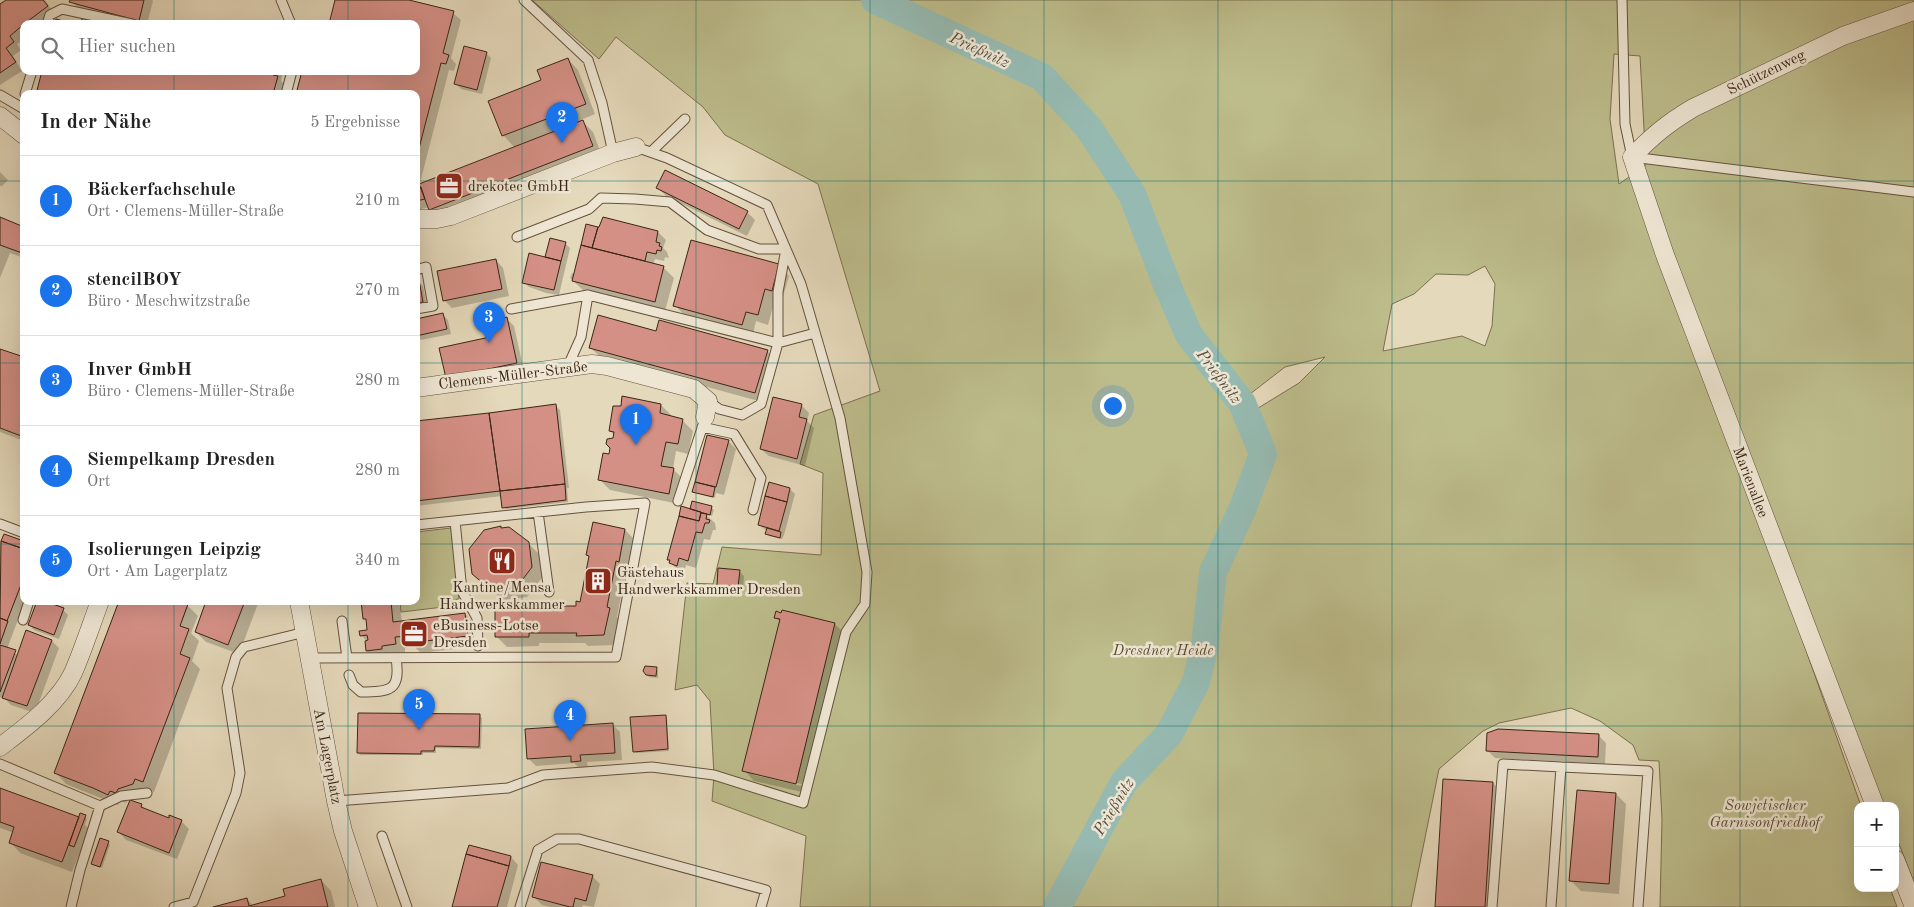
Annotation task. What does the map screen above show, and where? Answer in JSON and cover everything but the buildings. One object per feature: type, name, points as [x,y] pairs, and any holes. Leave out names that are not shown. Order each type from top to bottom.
[{"type":"street","name":"Schützenweg","points":[[1632,157],[1653,134],[1699,105],[1843,36],[1914,12]]},
{"type":"street","points":[[0,116],[20,131]]},
{"type":"street","points":[[420,220],[451,216],[613,153],[644,149]]},
{"type":"street","name":"Marienallee","points":[[1632,157],[1665,255],[1872,802]]},
{"type":"street","name":"Clemens-Müller-Straße","points":[[420,387],[592,364],[607,366],[694,389],[705,415]]},
{"type":"street","points":[[0,747],[28,725],[60,694],[72,674],[98,605]]},
{"type":"street","name":"Am Lagerplatz","points":[[300,605],[336,801],[368,907]]},
{"type":"street","points":[[1899,869],[1914,907]]},
{"type":"lane","points":[[281,0],[289,20]]},
{"type":"lane","points":[[524,0],[588,60],[602,103],[613,153]]},
{"type":"lane","points":[[1622,0],[1625,124],[1632,157],[1914,192]]},
{"type":"lane","points":[[48,20],[55,11],[62,9],[113,20]]},
{"type":"lane","points":[[26,90],[31,75]]},
{"type":"lane","points":[[287,90],[291,75]]},
{"type":"lane","points":[[0,96],[20,107]]},
{"type":"lane","points":[[336,801],[508,788],[543,775],[652,767],[714,774],[803,803],[846,632],[865,604],[867,572],[840,418],[801,284],[768,206],[644,149],[685,119]]},
{"type":"lane","points":[[517,237],[589,209],[601,198],[635,199],[670,202],[707,230],[759,249],[786,249]]},
{"type":"lane","points":[[678,500],[705,415],[719,409],[742,415],[761,404],[778,343],[778,292],[786,249]]},
{"type":"lane","points":[[420,269],[426,267],[433,306],[420,308]]},
{"type":"lane","points":[[510,309],[588,295],[778,343],[815,333]]},
{"type":"lane","points":[[567,368],[581,337],[588,295]]},
{"type":"lane","points":[[705,415],[734,434],[761,478],[752,510]]},
{"type":"lane","points":[[310,658],[616,657],[645,503],[586,507],[420,525]]},
{"type":"lane","points":[[538,512],[549,592]]},
{"type":"lane","points":[[455,521],[462,591],[477,618],[478,646]]},
{"type":"lane","points":[[0,524],[20,532]]},
{"type":"lane","points":[[22,620],[28,605]]},
{"type":"lane","points":[[342,621],[347,658]]},
{"type":"lane","points":[[174,907],[193,902],[236,793],[240,773],[227,688],[236,657],[244,647],[305,632]]},
{"type":"lane","points":[[349,676],[353,685],[361,692],[384,692],[394,685],[398,672],[396,658]]},
{"type":"lane","points":[[0,764],[100,806]]},
{"type":"lane","points":[[1492,907],[1503,764],[1648,771],[1638,907]]},
{"type":"lane","points":[[1551,907],[1561,767]]},
{"type":"lane","points":[[71,907],[80,870],[100,806],[121,796],[147,792]]},
{"type":"lane","points":[[382,836],[407,907]]},
{"type":"lane","points":[[520,907],[538,850],[557,839],[564,839],[580,840],[766,890],[761,907]]},
{"type":"green space","name":"Dresdner Heide","points":[[532,0],[1914,0],[1914,882],[1899,844],[1899,802],[1882,802],[1866,758],[1801,636],[1860,802],[1854,802],[1854,892],[1891,892],[1897,907],[1660,907],[1662,819],[1659,761],[1639,760],[1633,745],[1600,721],[1571,708],[1499,723],[1483,731],[1439,769],[1411,907],[800,907],[806,836],[712,801],[714,775],[710,701],[697,685],[675,690],[687,583],[713,584],[722,547],[821,555],[823,473],[800,464],[814,415],[880,391],[818,184],[725,135],[703,107],[616,37],[599,59]],"holes":[[[1614,54],[1640,56],[1646,165],[1619,184],[1610,119]],[[1485,266],[1495,284],[1492,326],[1485,346],[1462,336],[1383,351],[1392,304],[1414,294],[1436,274],[1468,275]],[[1325,357],[1299,383],[1255,410],[1250,394],[1285,367]]]},
{"type":"green space","points":[[451,528],[459,599],[452,600],[452,606],[401,612],[400,605],[420,605],[420,532]]},
{"type":"waterway","name":"Prießnitz","points":[[875,0],[1042,77],[1088,127],[1132,194],[1189,335],[1242,403],[1263,454],[1242,510],[1213,572],[1205,645],[1196,682],[1169,734],[1124,782],[1057,907]]},
{"type":"place","name":"stencilBOY","points":[[562,143]]},
{"type":"place","name":"drekotec GmbH","points":[[449,186]]},
{"type":"place","name":"Inver GmbH","points":[[489,343]]},
{"type":"place","name":"Bäckerfachschule","points":[[636,445]]},
{"type":"place","name":"Kantine/Mensa Handwerkskammer","points":[[502,561]]},
{"type":"place","name":"Gästehaus Handwerkskammer Dresden","points":[[598,581]]},
{"type":"place","name":"eBusiness-Lotse Dresden","points":[[414,634]]},
{"type":"place","name":"Isolierungen Leipzig","points":[[419,730]]},
{"type":"place","name":"Siempelkamp Dresden","points":[[570,741]]},
{"type":"park label","name":"Sowjetischer Garnisonfriedhof","points":[[1765,814]]}]
